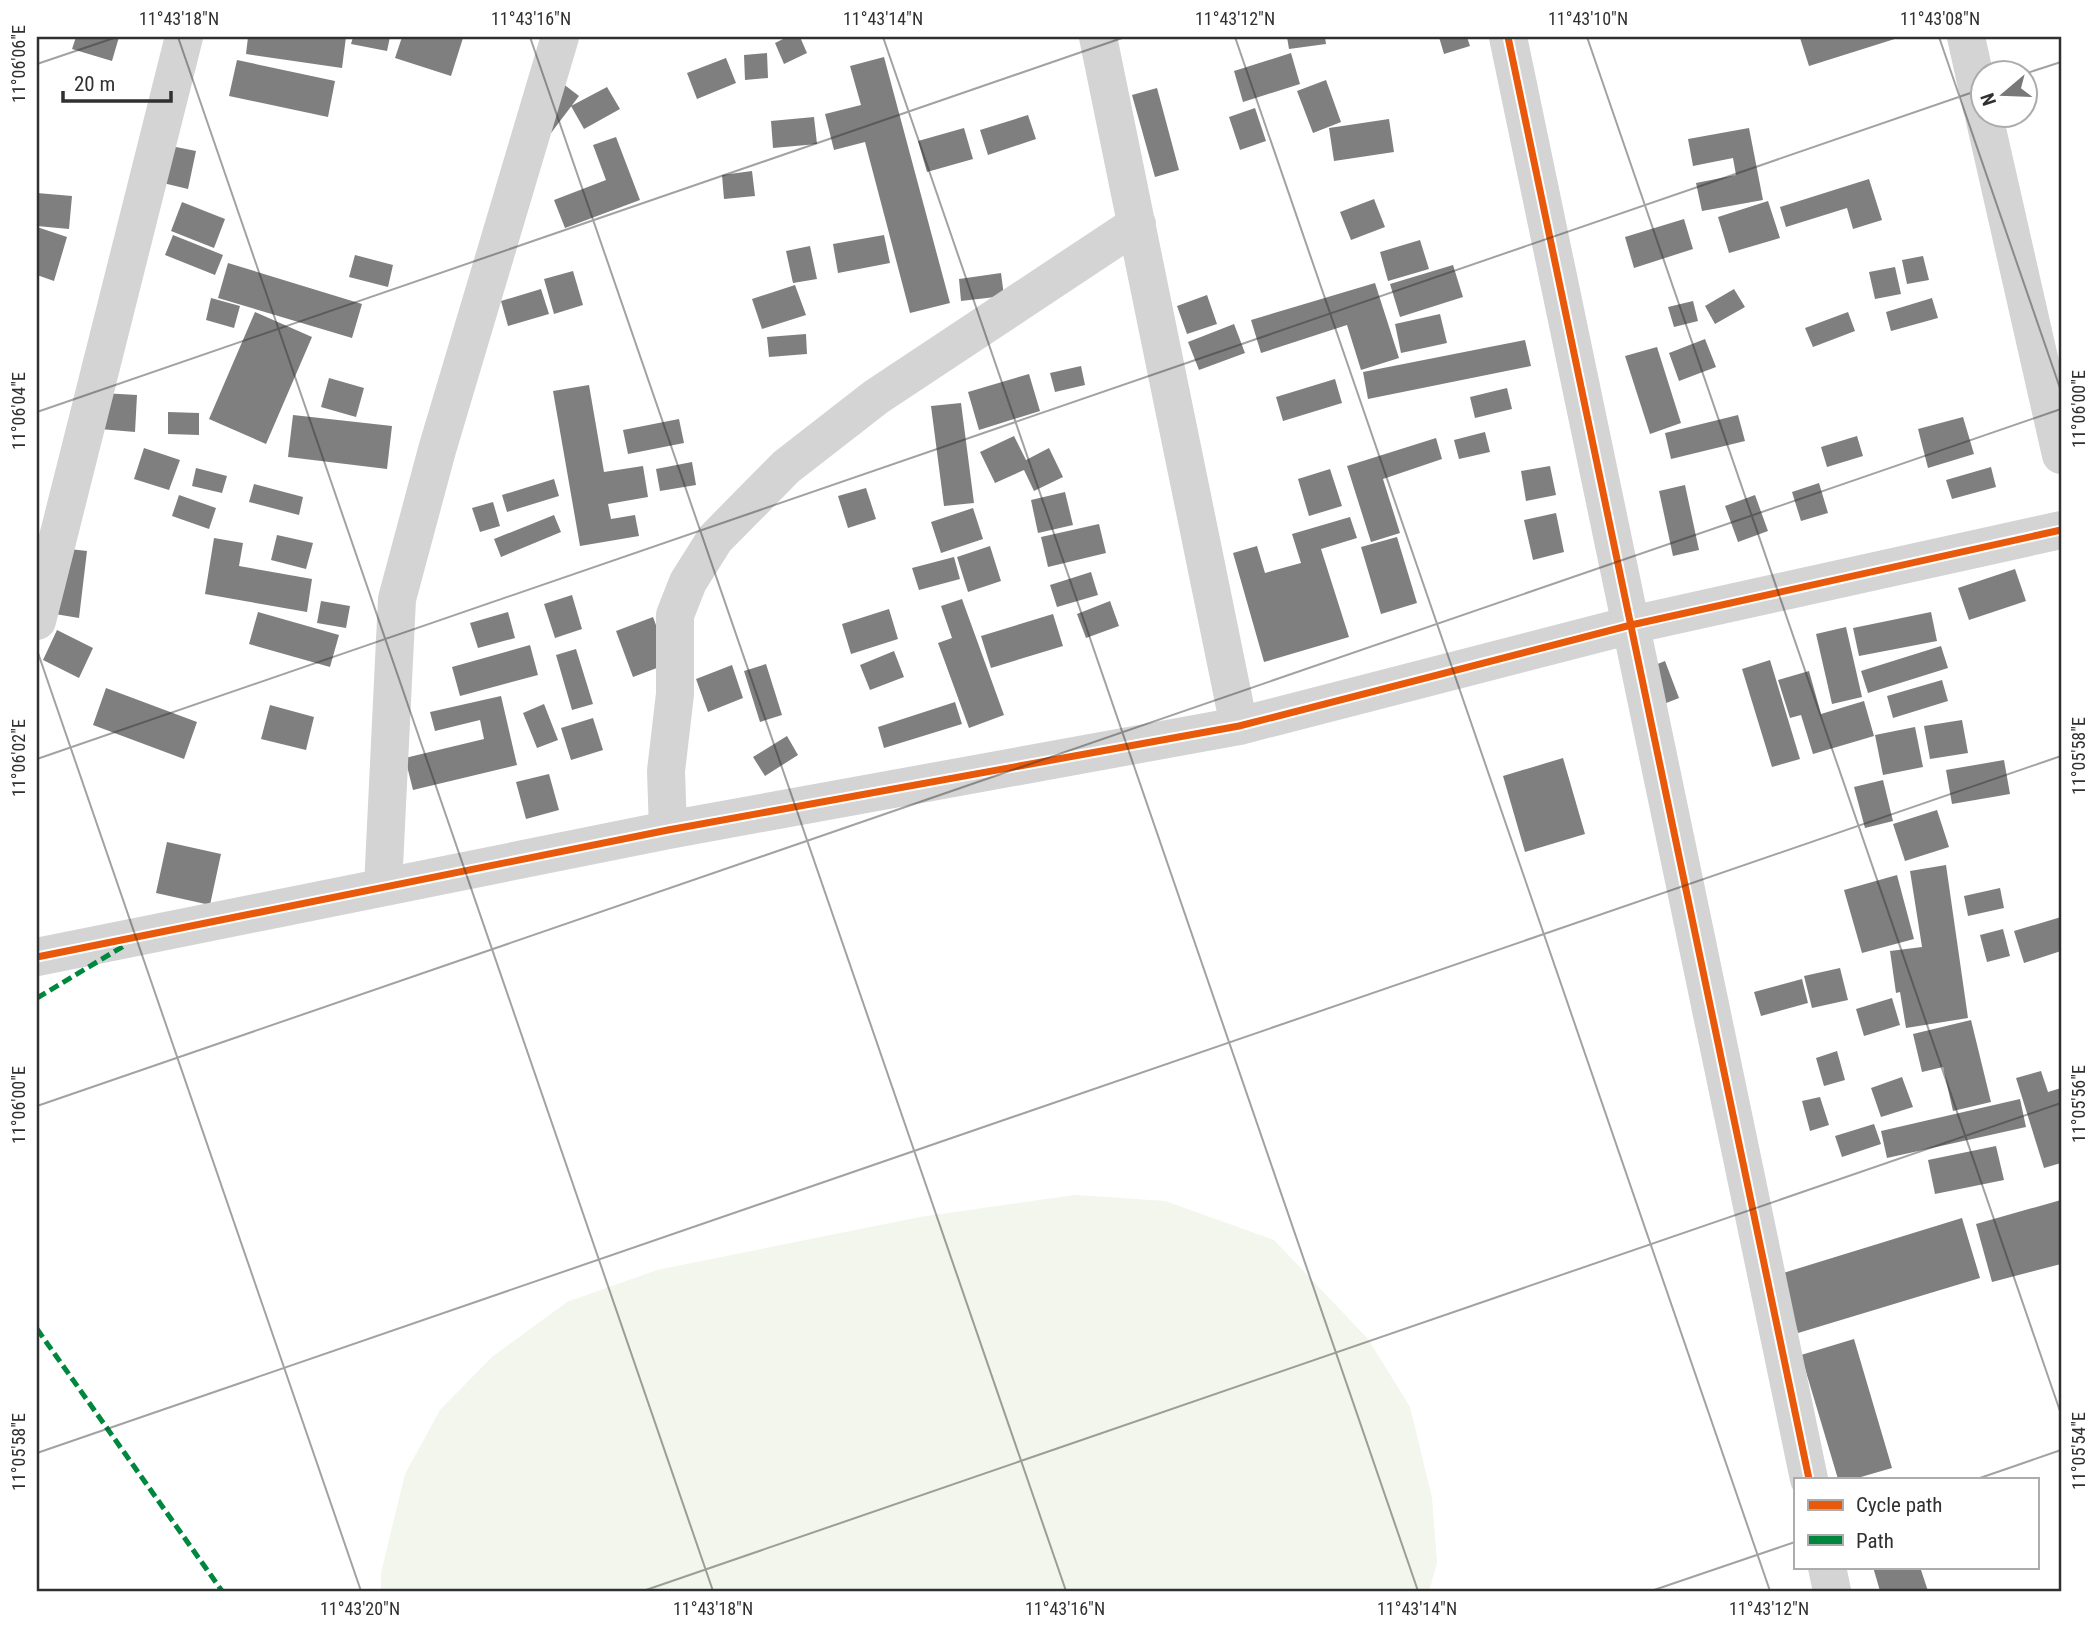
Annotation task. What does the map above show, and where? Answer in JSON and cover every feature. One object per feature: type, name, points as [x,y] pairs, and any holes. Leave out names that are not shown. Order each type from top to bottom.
[{"type":"street","points":[[37,621],[184,37]]},
{"type":"street","points":[[383,887],[397,599],[437,450],[560,37]]},
{"type":"street","points":[[1098,37],[1239,726]]},
{"type":"street","points":[[1508,37],[1809,1478]]},
{"type":"street","points":[[1966,37],[1971,60]]},
{"type":"street","points":[[1987,130],[2061,455]]},
{"type":"street","points":[[668,830],[666,771],[676,694],[675,615],[688,582],[715,539],[786,467],[876,397],[1137,224]]},
{"type":"street","points":[[37,957],[668,830],[1239,726],[1632,625],[2061,530]]},
{"type":"street","points":[[1827,1568],[1832,1591]]},
{"type":"shaded area","points":[[1075,1195],[1165,1201],[1274,1240],[1368,1339],[1410,1407],[1432,1498],[1437,1563],[1429,1591],[381,1591],[381,1573],[405,1474],[440,1410],[492,1357],[567,1302],[657,1270],[920,1217]]},
{"type":"building","points":[[76,37],[119,37],[112,61],[72,49]]},
{"type":"building","points":[[248,37],[346,37],[342,68],[246,54]]},
{"type":"building","points":[[353,37],[390,37],[387,51],[351,44]]},
{"type":"building","points":[[402,37],[463,38],[451,76],[395,58]]},
{"type":"building","points":[[787,37],[800,37],[807,53],[784,64],[775,43]]},
{"type":"building","points":[[1287,37],[1325,37],[1326,44],[1289,49]]},
{"type":"building","points":[[1439,37],[1467,37],[1470,46],[1444,54]]},
{"type":"building","points":[[1901,37],[1809,66],[1800,38]]},
{"type":"building","points":[[767,53],[768,78],[745,80],[744,55]]},
{"type":"building","points":[[1291,53],[1300,84],[1243,102],[1234,71]]},
{"type":"building","points":[[884,57],[950,303],[910,313],[865,142],[834,150],[825,114],[861,105],[850,66]]},
{"type":"building","points":[[726,58],[736,83],[697,99],[687,73]]},
{"type":"building","points":[[237,60],[335,81],[328,117],[229,96]]},
{"type":"building","points":[[1326,80],[1341,122],[1313,133],[1297,91]]},
{"type":"building","points":[[562,83],[579,96],[548,137]]},
{"type":"building","points":[[607,87],[620,109],[584,129],[571,106]]},
{"type":"building","points":[[1157,88],[1179,170],[1155,177],[1132,95]]},
{"type":"building","points":[[1255,108],[1266,141],[1240,150],[1229,117]]},
{"type":"building","points":[[1028,115],[1036,139],[988,155],[980,130]]},
{"type":"building","points":[[814,117],[817,144],[773,148],[771,121]]},
{"type":"building","points":[[1389,119],[1394,152],[1334,161],[1329,128]]},
{"type":"building","points":[[964,128],[973,159],[927,172],[918,141]]},
{"type":"building","points":[[1749,128],[1763,200],[1702,211],[1696,183],[1736,175],[1733,158],[1693,166],[1688,139]]},
{"type":"building","points":[[616,137],[640,200],[565,228],[554,200],[606,180],[593,145]]},
{"type":"building","points":[[171,146],[196,151],[188,189],[163,183]]},
{"type":"building","points":[[752,171],[755,196],[724,199],[722,175]]},
{"type":"building","points":[[1869,179],[1882,220],[1853,229],[1847,208],[1786,227],[1780,207]]},
{"type":"building","points":[[37,193],[72,196],[69,229],[37,226]]},
{"type":"building","points":[[1374,199],[1385,227],[1351,240],[1340,212]]},
{"type":"building","points":[[1768,201],[1780,238],[1729,253],[1718,217]]},
{"type":"building","points":[[182,202],[225,219],[214,248],[171,231]]},
{"type":"building","points":[[1684,219],[1693,249],[1634,268],[1625,237]]},
{"type":"building","points":[[37,227],[67,237],[54,281],[37,275]]},
{"type":"building","points":[[173,235],[223,255],[215,275],[165,255]]},
{"type":"building","points":[[884,235],[890,263],[838,273],[833,244]]},
{"type":"building","points":[[1420,240],[1429,269],[1388,281],[1380,252]]},
{"type":"building","points":[[810,246],[817,279],[793,283],[786,251]]},
{"type":"building","points":[[355,255],[393,265],[388,287],[349,277]]},
{"type":"building","points":[[1923,256],[1929,280],[1907,284],[1902,260]]},
{"type":"building","points":[[228,263],[362,304],[352,338],[218,298]]},
{"type":"building","points":[[1453,265],[1463,297],[1400,317],[1390,284]]},
{"type":"building","points":[[1895,267],[1901,294],[1875,299],[1869,272]]},
{"type":"building","points":[[573,271],[583,305],[554,314],[544,279]]},
{"type":"building","points":[[1001,273],[1004,296],[961,301],[959,279]]},
{"type":"building","points":[[1375,283],[1399,358],[1361,370],[1347,325],[1261,353],[1251,320]]},
{"type":"building","points":[[795,285],[806,315],[762,329],[752,299]]},
{"type":"building","points":[[541,289],[549,314],[508,326],[501,301]]},
{"type":"building","points":[[1734,289],[1745,307],[1715,324],[1705,306]]},
{"type":"building","points":[[1207,295],[1217,324],[1187,334],[1177,306]]},
{"type":"building","points":[[211,298],[240,306],[234,328],[206,320]]},
{"type":"building","points":[[1932,298],[1938,318],[1891,331],[1886,312]]},
{"type":"building","points":[[1693,301],[1698,321],[1674,327],[1668,307]]},
{"type":"building","points":[[255,312],[312,337],[266,444],[209,419]]},
{"type":"building","points":[[1848,312],[1855,331],[1813,347],[1805,328]]},
{"type":"building","points":[[1440,314],[1447,343],[1401,353],[1395,324]]},
{"type":"building","points":[[1234,324],[1245,353],[1199,370],[1188,342]]},
{"type":"building","points":[[806,334],[807,354],[769,357],[767,337]]},
{"type":"building","points":[[1705,339],[1716,367],[1679,381],[1669,353]]},
{"type":"building","points":[[1525,340],[1531,366],[1368,399],[1363,372]]},
{"type":"building","points":[[1657,347],[1681,423],[1650,434],[1625,356]]},
{"type":"building","points":[[1081,366],[1085,385],[1055,392],[1050,373]]},
{"type":"building","points":[[1029,374],[1040,411],[979,430],[968,392]]},
{"type":"building","points":[[329,378],[364,388],[356,417],[321,407]]},
{"type":"building","points":[[1335,379],[1342,403],[1283,421],[1276,397]]},
{"type":"building","points":[[589,385],[604,472],[643,466],[648,497],[608,504],[611,519],[635,515],[639,536],[580,546],[553,391]]},
{"type":"building","points":[[1507,388],[1512,409],[1475,418],[1470,397]]},
{"type":"building","points":[[102,393],[137,395],[135,432],[100,429]]},
{"type":"building","points":[[961,403],[974,503],[944,506],[931,406]]},
{"type":"building","points":[[168,412],[199,413],[199,435],[168,434]]},
{"type":"building","points":[[293,415],[392,426],[387,469],[288,457]]},
{"type":"building","points":[[1738,415],[1745,441],[1671,459],[1665,433]]},
{"type":"building","points":[[1963,417],[1974,454],[1928,468],[1918,429]]},
{"type":"building","points":[[679,419],[684,443],[628,454],[623,430]]},
{"type":"building","points":[[1485,432],[1490,452],[1459,459],[1454,440]]},
{"type":"building","points":[[1014,436],[1026,460],[1049,448],[1063,477],[1034,491],[1024,470],[995,483],[980,452]]},
{"type":"building","points":[[1857,436],[1863,456],[1827,467],[1821,447]]},
{"type":"building","points":[[1436,438],[1442,459],[1383,479],[1400,533],[1371,542],[1347,466]]},
{"type":"building","points":[[144,448],[180,460],[169,490],[134,479]]},
{"type":"building","points":[[692,462],[696,485],[660,491],[656,469]]},
{"type":"building","points":[[1550,466],[1556,495],[1526,501],[1521,471]]},
{"type":"building","points":[[1991,467],[1996,487],[1952,499],[1946,480]]},
{"type":"building","points":[[196,468],[227,476],[222,493],[192,486]]},
{"type":"building","points":[[1330,469],[1342,506],[1309,516],[1298,479]]},
{"type":"building","points":[[554,479],[559,496],[507,512],[502,495]]},
{"type":"building","points":[[1819,483],[1828,513],[1801,521],[1792,492]]},
{"type":"building","points":[[254,484],[303,497],[299,515],[249,502]]},
{"type":"building","points":[[1685,485],[1699,550],[1673,556],[1659,491]]},
{"type":"building","points":[[866,488],[876,519],[848,528],[838,496]]},
{"type":"building","points":[[1065,492],[1073,525],[1038,533],[1031,500]]},
{"type":"building","points":[[179,495],[216,508],[209,529],[172,516]]},
{"type":"building","points":[[1755,495],[1768,531],[1738,542],[1725,506]]},
{"type":"building","points":[[493,502],[500,526],[480,532],[472,508]]},
{"type":"building","points":[[973,508],[983,539],[941,553],[931,522]]},
{"type":"building","points":[[1556,513],[1564,552],[1533,560],[1524,520]]},
{"type":"building","points":[[554,515],[561,532],[501,557],[494,539]]},
{"type":"building","points":[[1350,517],[1357,538],[1321,549],[1349,637],[1264,662],[1233,553],[1257,546],[1265,573],[1301,563],[1292,534]]},
{"type":"building","points":[[1099,524],[1106,553],[1048,567],[1041,537]]},
{"type":"building","points":[[277,535],[313,543],[306,569],[271,560]]},
{"type":"building","points":[[1397,537],[1417,603],[1381,614],[1361,547]]},
{"type":"building","points":[[214,538],[243,543],[239,566],[312,579],[307,612],[205,594]]},
{"type":"building","points":[[990,546],[1001,581],[968,592],[957,557]]},
{"type":"building","points":[[61,548],[87,551],[79,618],[55,614]]},
{"type":"building","points":[[954,557],[960,579],[919,590],[912,568]]},
{"type":"building","points":[[2015,569],[2026,601],[1969,620],[1958,588]]},
{"type":"building","points":[[1091,572],[1098,595],[1057,607],[1050,585]]},
{"type":"building","points":[[572,595],[582,629],[555,638],[544,604]]},
{"type":"building","points":[[962,599],[1004,715],[969,728],[938,643],[952,638],[941,606]]},
{"type":"building","points":[[321,601],[350,606],[346,628],[317,623]]},
{"type":"building","points":[[1110,601],[1119,626],[1086,638],[1077,614]]},
{"type":"building","points":[[889,609],[898,639],[851,654],[842,624]]},
{"type":"building","points":[[258,612],[339,635],[330,667],[249,644]]},
{"type":"building","points":[[508,612],[515,638],[478,648],[470,623]]},
{"type":"building","points":[[1931,612],[1937,641],[1859,656],[1853,628]]},
{"type":"building","points":[[1053,614],[1063,646],[991,668],[981,636]]},
{"type":"building","points":[[653,617],[670,663],[633,677],[616,631]]},
{"type":"building","points":[[1846,627],[1862,697],[1832,704],[1816,634]]},
{"type":"building","points":[[57,630],[93,648],[79,678],[43,660]]},
{"type":"building","points":[[530,645],[538,675],[460,696],[452,667]]},
{"type":"building","points":[[1941,646],[1948,668],[1868,693],[1861,671]]},
{"type":"building","points":[[576,649],[593,704],[572,710],[556,655]]},
{"type":"building","points":[[894,651],[904,677],[870,690],[860,665]]},
{"type":"building","points":[[1770,660],[1800,759],[1772,767],[1742,669]]},
{"type":"building","points":[[1665,661],[1679,698],[1651,709],[1637,672]]},
{"type":"building","points":[[766,664],[782,715],[760,722],[744,671]]},
{"type":"building","points":[[732,665],[743,698],[708,712],[696,679]]},
{"type":"building","points":[[1809,671],[1821,714],[1864,701],[1874,736],[1813,754],[1801,715],[1790,718],[1778,680]]},
{"type":"building","points":[[1942,680],[1948,701],[1893,718],[1887,696]]},
{"type":"building","points":[[106,688],[197,722],[184,759],[93,725]]},
{"type":"building","points":[[501,696],[517,765],[413,790],[405,758],[484,739],[480,720],[435,731],[430,712]]},
{"type":"building","points":[[955,702],[962,724],[884,748],[878,727]]},
{"type":"building","points":[[544,704],[558,740],[537,748],[523,713]]},
{"type":"building","points":[[270,705],[314,717],[306,750],[261,739]]},
{"type":"building","points":[[593,718],[603,750],[571,760],[561,728]]},
{"type":"building","points":[[1962,720],[1968,753],[1930,759],[1924,726]]},
{"type":"building","points":[[1915,727],[1923,767],[1883,775],[1875,735]]},
{"type":"building","points":[[787,736],[798,755],[765,776],[753,757]]},
{"type":"building","points":[[1563,758],[1585,834],[1525,852],[1503,776]]},
{"type":"building","points":[[2004,760],[2010,794],[1952,804],[1946,770]]},
{"type":"building","points":[[549,774],[559,810],[526,819],[516,782]]},
{"type":"building","points":[[1883,780],[1893,821],[1865,828],[1854,787]]},
{"type":"building","points":[[1937,810],[1949,847],[1905,861],[1893,824]]},
{"type":"building","points":[[167,842],[221,854],[210,905],[156,893]]},
{"type":"building","points":[[1946,865],[1968,1018],[1906,1028],[1900,992],[1896,993],[1890,951],[1922,947],[1910,871]]},
{"type":"building","points":[[1897,875],[1914,939],[1862,953],[1844,890]]},
{"type":"building","points":[[2000,888],[2004,908],[1968,916],[1964,896]]},
{"type":"building","points":[[2061,917],[2061,951],[2024,963],[2014,931]]},
{"type":"building","points":[[2003,929],[2010,956],[1987,962],[1980,935]]},
{"type":"building","points":[[1840,968],[1848,1000],[1812,1008],[1804,976]]},
{"type":"building","points":[[1802,979],[1808,1003],[1761,1016],[1754,992]]},
{"type":"building","points":[[1892,998],[1900,1025],[1864,1036],[1856,1009]]},
{"type":"building","points":[[1971,1020],[1991,1102],[1953,1111],[1943,1067],[1922,1072],[1913,1034]]},
{"type":"building","points":[[1837,1051],[1845,1080],[1824,1086],[1816,1058]]},
{"type":"building","points":[[2041,1071],[2048,1092],[2061,1088],[2061,1163],[2044,1168],[2016,1078]]},
{"type":"building","points":[[1902,1077],[1913,1107],[1881,1117],[1871,1088]]},
{"type":"building","points":[[1820,1097],[1829,1125],[1810,1131],[1802,1101]]},
{"type":"building","points":[[2020,1099],[2026,1127],[1887,1158],[1881,1131]]},
{"type":"building","points":[[1874,1124],[1881,1144],[1842,1157],[1835,1136]]},
{"type":"building","points":[[1996,1146],[2004,1180],[1935,1194],[1928,1160]]},
{"type":"building","points":[[2061,1200],[2061,1264],[1992,1282],[1976,1224]]},
{"type":"building","points":[[1962,1218],[1980,1278],[1798,1333],[1780,1274]]},
{"type":"building","points":[[1854,1339],[1892,1468],[1857,1478],[1838,1478],[1801,1355]]},
{"type":"building","points":[[1873,1568],[1920,1568],[1928,1591],[1880,1591]]},
{"type":"marked path","points":[[37,998],[127,944]]},
{"type":"marked path","points":[[37,1329],[222,1591]]},
{"type":"cycle path","points":[[1508,37],[1809,1478]]},
{"type":"cycle path","points":[[37,957],[668,830],[1239,726],[1631,625],[2061,530]]}]
